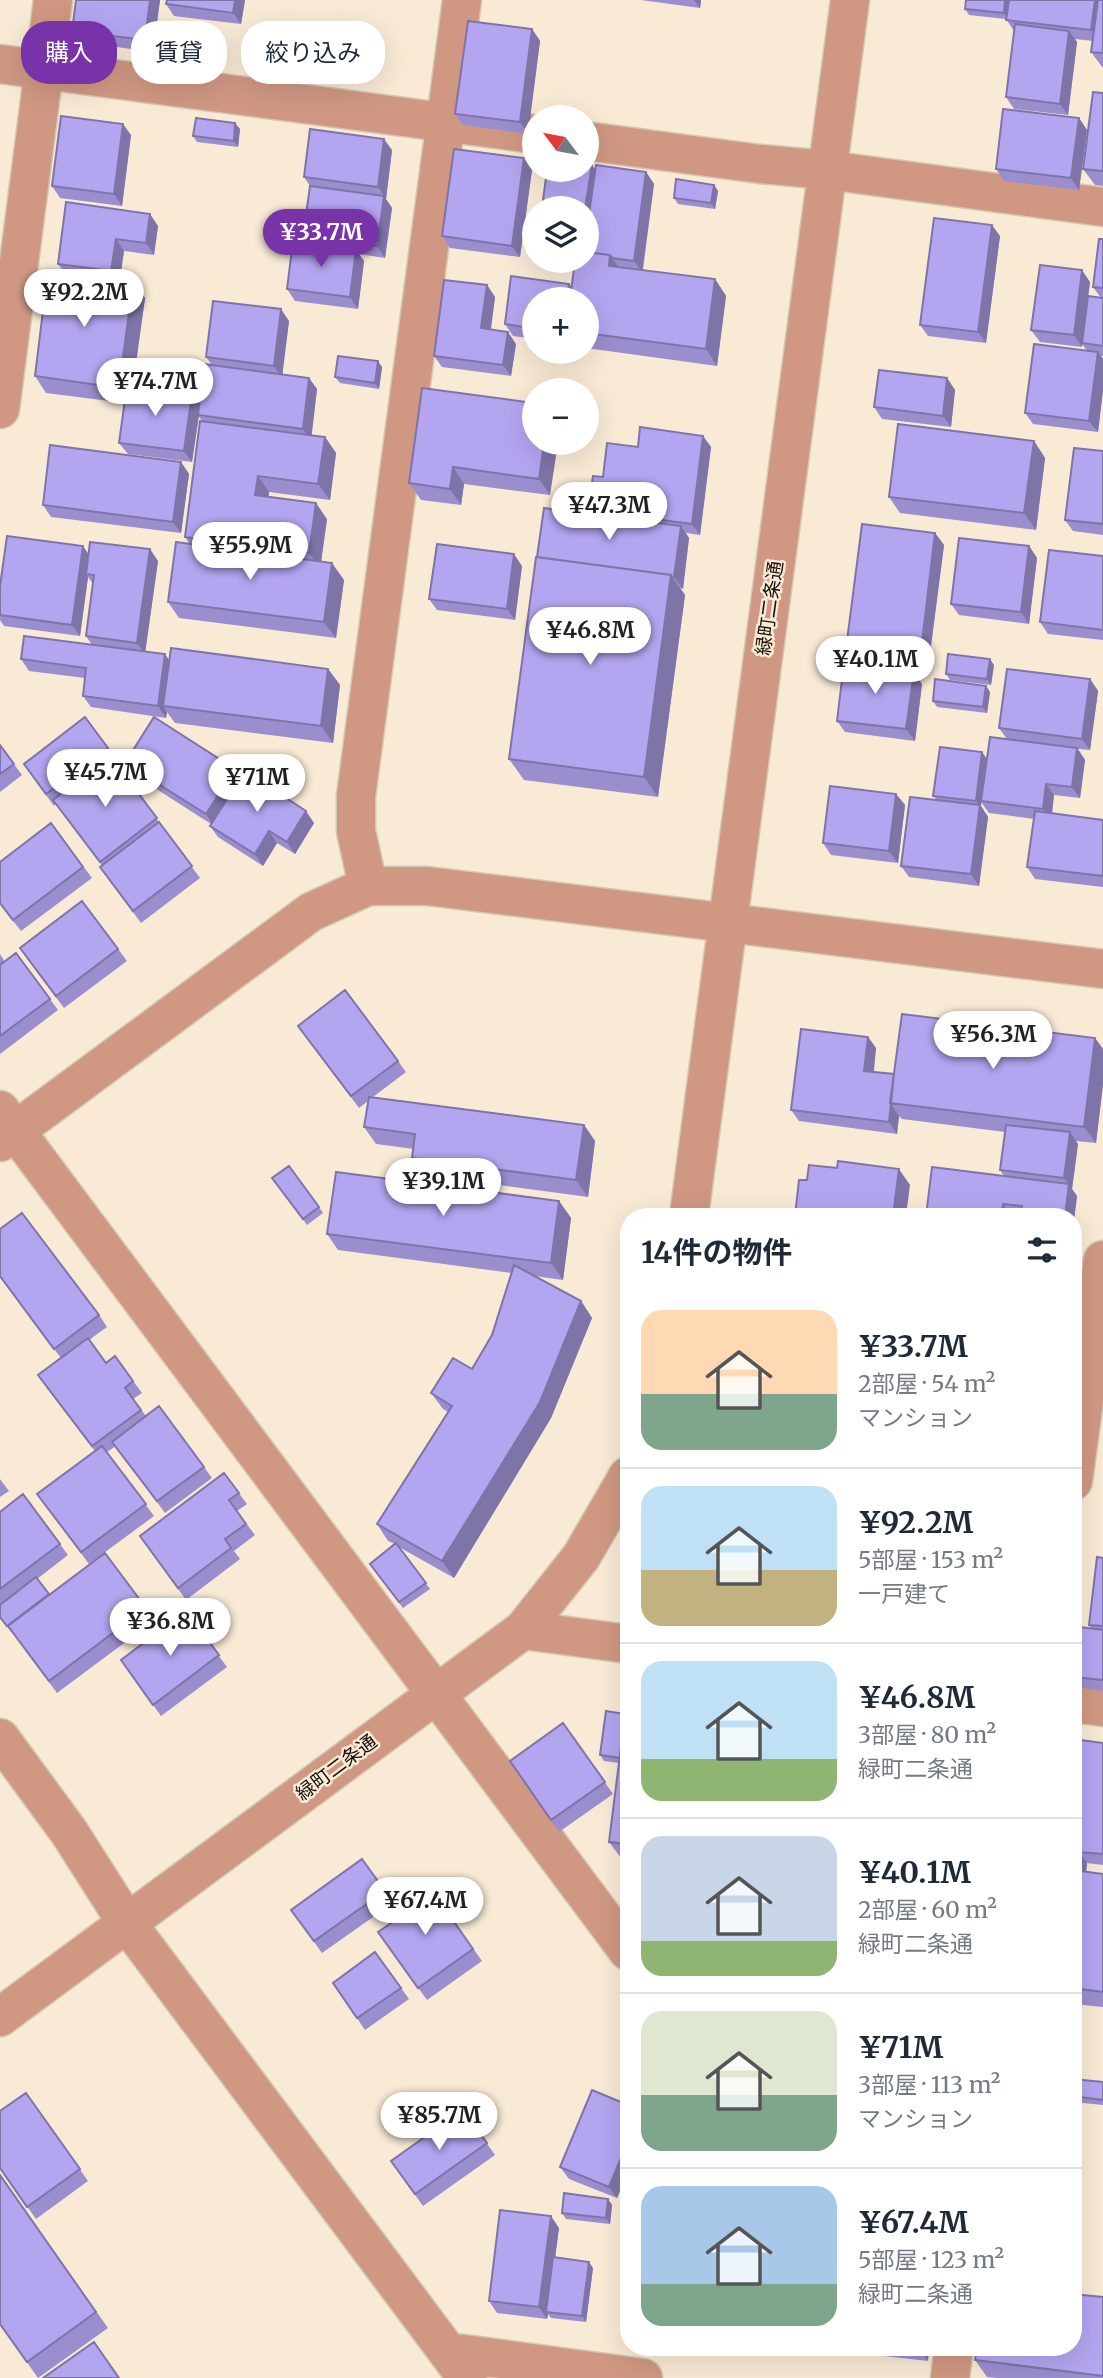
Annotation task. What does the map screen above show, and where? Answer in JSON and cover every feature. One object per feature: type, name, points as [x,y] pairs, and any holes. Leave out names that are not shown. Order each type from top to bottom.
[{"type":"street","points":[[50,21],[52,0]]},
{"type":"street","points":[[368,886],[356,831],[356,796],[462,0]]},
{"type":"street","name":"緑町二条通","points":[[690,1208],[850,0]]},
{"type":"street","points":[[0,64],[21,66]]},
{"type":"street","points":[[117,79],[522,132]]},
{"type":"street","points":[[0,409],[42,84]]},
{"type":"street","points":[[599,143],[1103,207]]},
{"type":"street","points":[[620,1940],[436,1693],[5,1128],[311,912],[368,886],[427,886],[1103,969]]},
{"type":"street","points":[[1082,1415],[1103,1260]]},
{"type":"street","name":"緑町二条通","points":[[0,2017],[523,1630],[581,1557],[620,1490]]},
{"type":"street","points":[[523,1630],[620,1643]]},
{"type":"street","points":[[1082,1704],[1103,1707]]},
{"type":"street","points":[[0,1738],[69,1832],[127,1923],[458,2365],[643,2378]]},
{"type":"street","points":[[950,2378],[953,2356]]},
{"type":"building","points":[[76,0],[150,0],[147,21],[131,21],[131,38],[117,37],[117,21],[73,21]]},
{"type":"building","points":[[167,0],[235,0],[233,13],[166,4]]},
{"type":"building","points":[[966,0],[1005,0],[1004,13],[965,9]]},
{"type":"building","points":[[1009,0],[1095,0],[1091,30],[1006,20]]},
{"type":"building","points":[[1098,0],[1103,0],[1103,53],[1091,52]]},
{"type":"building","points":[[468,21],[532,29],[520,122],[455,114]]},
{"type":"building","points":[[1015,24],[1069,31],[1060,104],[1006,97]]},
{"type":"building","points":[[1093,92],[1103,93],[1103,171],[1083,169]]},
{"type":"building","points":[[1003,109],[1079,118],[1071,178],[996,169]]},
{"type":"building","points":[[61,116],[123,124],[114,194],[52,186]]},
{"type":"building","points":[[196,118],[235,123],[234,141],[193,136]]},
{"type":"building","points":[[310,129],[384,139],[378,187],[304,177]]},
{"type":"building","points":[[454,149],[522,158],[512,246],[442,236]]},
{"type":"building","points":[[599,165],[646,172],[634,261],[599,254],[599,196],[592,196],[594,182],[599,182]]},
{"type":"building","points":[[676,179],[714,185],[711,203],[674,198]]},
{"type":"building","points":[[545,182],[589,182],[587,196],[544,196]]},
{"type":"building","points":[[310,186],[384,196],[377,246],[303,236]]},
{"type":"building","points":[[66,202],[150,214],[146,243],[116,239],[111,271],[58,264]]},
{"type":"building","points":[[934,218],[992,225],[978,332],[920,325]]},
{"type":"building","points":[[1099,239],[1103,239],[1103,288],[1093,287]]},
{"type":"building","points":[[293,241],[356,250],[350,297],[287,289]]},
{"type":"building","points":[[599,254],[610,255],[609,266],[715,279],[706,349],[599,335],[599,287],[572,287],[573,273],[599,273]]},
{"type":"building","points":[[1040,265],[1082,270],[1074,335],[1031,330]]},
{"type":"building","points":[[48,270],[133,282],[119,388],[35,376]]},
{"type":"building","points":[[511,276],[569,284],[569,287],[522,287],[522,327],[505,324]]},
{"type":"building","points":[[444,280],[487,285],[481,328],[508,332],[503,365],[434,356]]},
{"type":"building","points":[[1088,296],[1103,298],[1103,346],[1082,343]]},
{"type":"building","points":[[213,301],[281,309],[274,366],[206,357]]},
{"type":"building","points":[[1034,344],[1098,352],[1089,421],[1025,413]]},
{"type":"building","points":[[338,356],[378,361],[375,383],[335,377]]},
{"type":"building","points":[[204,364],[309,378],[303,429],[198,415]]},
{"type":"building","points":[[879,370],[947,378],[943,416],[874,407]]},
{"type":"building","points":[[127,385],[192,394],[184,451],[119,443]]},
{"type":"building","points":[[422,388],[522,401],[522,455],[542,455],[539,479],[453,467],[450,489],[409,483]]},
{"type":"building","points":[[200,421],[325,437],[318,484],[258,476],[255,495],[316,503],[309,553],[185,537]]},
{"type":"building","points":[[898,424],[1034,441],[1024,513],[889,497]]},
{"type":"building","points":[[640,427],[703,436],[692,524],[588,510],[593,476],[603,477],[607,443],[638,447]]},
{"type":"building","points":[[50,445],[181,462],[173,522],[43,505]]},
{"type":"building","points":[[1074,448],[1103,451],[1103,524],[1065,520]]},
{"type":"building","points":[[544,508],[681,526],[674,577],[537,557]]},
{"type":"building","points":[[862,524],[935,533],[921,650],[847,641]]},
{"type":"building","points":[[7,536],[83,546],[72,625],[0,615],[0,586]]},
{"type":"building","points":[[959,538],[1029,546],[1021,612],[951,604]]},
{"type":"building","points":[[90,542],[150,549],[137,643],[86,636],[94,575],[86,574]]},
{"type":"building","points":[[176,542],[332,563],[324,622],[168,602]]},
{"type":"building","points":[[437,544],[514,554],[507,609],[429,599]]},
{"type":"building","points":[[1049,550],[1103,556],[1103,630],[1040,622]]},
{"type":"building","points":[[536,557],[671,575],[644,777],[509,759]]},
{"type":"building","points":[[24,636],[165,654],[158,706],[83,696],[86,668],[21,659]]},
{"type":"building","points":[[171,648],[328,669],[321,726],[163,706]]},
{"type":"building","points":[[948,654],[990,659],[987,679],[946,674]]},
{"type":"building","points":[[844,663],[914,672],[906,729],[837,721]]},
{"type":"building","points":[[1007,669],[1090,679],[1082,739],[999,728]]},
{"type":"building","points":[[935,679],[986,686],[983,707],[933,701]]},
{"type":"building","points":[[85,717],[108,748],[46,794],[24,764]]},
{"type":"building","points":[[154,717],[235,769],[206,814],[125,763]]},
{"type":"building","points":[[990,737],[1077,748],[1072,787],[1046,784],[1043,809],[981,801]]},
{"type":"building","points":[[0,745],[14,764],[0,774]]},
{"type":"building","points":[[940,747],[982,752],[976,801],[933,796]]},
{"type":"building","points":[[110,756],[157,818],[100,862],[53,800]]},
{"type":"building","points":[[245,771],[306,811],[287,842],[269,831],[255,854],[210,826]]},
{"type":"building","points":[[830,786],[896,794],[889,851],[823,843]]},
{"type":"building","points":[[910,797],[980,805],[971,874],[901,866]]},
{"type":"building","points":[[1035,811],[1103,820],[1103,876],[1027,867]]},
{"type":"building","points":[[159,822],[192,866],[133,911],[100,867]]},
{"type":"building","points":[[51,823],[83,867],[13,920],[0,903],[0,862]]},
{"type":"building","points":[[82,901],[118,949],[56,996],[20,948]]},
{"type":"building","points":[[16,953],[50,999],[0,1036],[0,965]]},
{"type":"building","points":[[345,990],[398,1061],[351,1096],[298,1026]]},
{"type":"building","points":[[902,1014],[1095,1038],[1084,1127],[890,1103]]},
{"type":"building","points":[[801,1029],[868,1037],[864,1071],[894,1074],[889,1122],[791,1110]]},
{"type":"building","points":[[369,1097],[584,1125],[576,1180],[412,1158],[415,1134],[364,1127]]},
{"type":"building","points":[[1006,1125],[1070,1132],[1064,1178],[1000,1170]]},
{"type":"building","points":[[838,1161],[899,1169],[894,1208],[796,1208],[799,1180],[807,1180],[809,1165],[837,1168]]},
{"type":"building","points":[[289,1166],[319,1207],[303,1219],[272,1178]]},
{"type":"building","points":[[932,1167],[1069,1184],[1066,1208],[1022,1208],[1003,1204],[1002,1208],[927,1208]]},
{"type":"building","points":[[336,1172],[559,1201],[551,1263],[327,1234]]},
{"type":"building","points":[[22,1213],[99,1315],[54,1349],[0,1276],[0,1229]]},
{"type":"building","points":[[514,1265],[581,1301],[540,1402],[442,1561],[377,1524],[452,1406],[431,1393],[453,1358],[472,1369],[492,1335]]},
{"type":"building","points":[[88,1338],[106,1363],[115,1356],[133,1381],[125,1388],[141,1410],[92,1446],[38,1375]]},
{"type":"building","points":[[159,1406],[204,1467],[157,1501],[112,1442]]},
{"type":"building","points":[[102,1446],[146,1504],[81,1552],[37,1494]]},
{"type":"building","points":[[224,1473],[239,1493],[229,1500],[246,1524],[225,1539],[231,1548],[178,1588],[140,1536]]},
{"type":"building","points":[[23,1494],[60,1544],[0,1589],[0,1512]]},
{"type":"building","points":[[396,1543],[426,1583],[399,1602],[370,1564]]},
{"type":"building","points":[[105,1553],[146,1608],[49,1681],[8,1626]]},
{"type":"building","points":[[1097,1557],[1103,1558],[1103,1626],[1089,1625]]},
{"type":"building","points":[[36,1577],[49,1594],[7,1626],[0,1617],[0,1605]]},
{"type":"building","points":[[186,1611],[219,1655],[153,1705],[121,1660]]},
{"type":"building","points":[[1082,1627],[1103,1630],[1103,1680],[1082,1678]]},
{"type":"building","points":[[606,1711],[620,1713],[620,1758],[600,1755]]},
{"type":"building","points":[[563,1723],[605,1782],[551,1820],[510,1761]]},
{"type":"building","points":[[1082,1740],[1103,1743],[1103,1854],[1082,1852]]},
{"type":"building","points":[[620,1755],[620,1843],[609,1842]]},
{"type":"building","points":[[362,1859],[385,1891],[314,1941],[291,1910]]},
{"type":"building","points":[[1082,1871],[1103,1874],[1103,1992],[1082,1989]]},
{"type":"building","points":[[427,1883],[473,1949],[418,1988],[378,1932],[400,1917],[393,1907]]},
{"type":"building","points":[[375,1952],[401,1988],[357,2018],[333,1983]]},
{"type":"building","points":[[1082,2080],[1103,2082],[1103,2100],[1082,2097]]},
{"type":"building","points":[[592,2090],[620,2102],[620,2160],[609,2187],[560,2167]]},
{"type":"building","points":[[26,2093],[80,2169],[27,2207],[0,2168],[0,2111]]},
{"type":"building","points":[[463,2110],[487,2143],[415,2194],[391,2161]]},
{"type":"building","points":[[0,2175],[96,2312],[27,2362],[0,2324]]},
{"type":"building","points":[[564,2193],[608,2199],[606,2218],[562,2213]]},
{"type":"building","points":[[500,2210],[551,2216],[539,2307],[489,2301]]},
{"type":"building","points":[[553,2257],[589,2262],[582,2316],[546,2312]]},
{"type":"building","points":[[1082,2295],[1103,2297],[1103,2376],[975,2360],[976,2356],[1082,2356]]},
{"type":"building","points":[[94,2342],[119,2378],[43,2378]]}]
